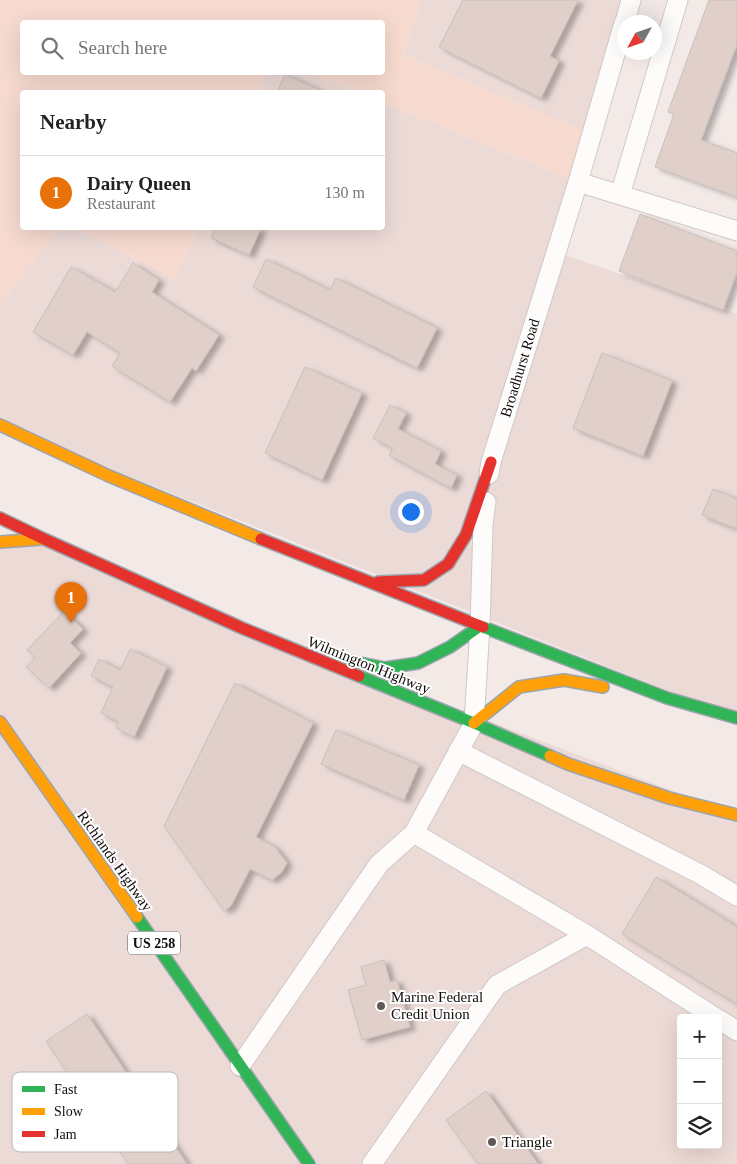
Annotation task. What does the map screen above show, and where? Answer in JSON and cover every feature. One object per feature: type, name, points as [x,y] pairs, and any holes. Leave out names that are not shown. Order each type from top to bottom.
[{"type":"main road","points":[[2,427],[109,476],[204,516],[480,626],[667,698],[737,718]]},
{"type":"main road","points":[[369,582],[424,580],[448,564],[466,536],[491,462]]},
{"type":"main road","name":"Wilmington Highway","points":[[0,518],[291,649],[474,723],[568,764],[669,798],[737,816]]},
{"type":"main road","points":[[0,542],[44,539]]},
{"type":"main road","points":[[291,649],[385,668],[418,663],[450,647],[480,626]]},
{"type":"main road","points":[[474,723],[519,687],[564,680],[667,698]]},
{"type":"main road","name":"Richlands Highway","points":[[0,722],[309,1164]]},
{"type":"street","name":"Broadhurst Road","points":[[627,15],[631,0]]},
{"type":"street","points":[[620,195],[678,0]]},
{"type":"street","name":"Broadhurst Road","points":[[474,723],[480,626],[483,525],[491,462],[617,50]]},
{"type":"street","points":[[578,182],[737,231]]},
{"type":"street","points":[[240,1066],[380,864],[414,834],[474,723]]},
{"type":"street","points":[[458,751],[700,874],[737,896]]},
{"type":"street","points":[[414,834],[587,935],[711,1014]]},
{"type":"street","points":[[372,1164],[497,985],[587,935]]},
{"type":"street","points":[[722,1021],[737,1031]]},
{"type":"shaded area","points":[[0,0],[422,0],[404,55],[592,134],[578,182],[385,104],[385,90],[353,90],[313,75],[385,75],[385,20],[20,20],[20,75],[266,75],[259,90],[20,90],[20,230],[57,230],[0,306]]},
{"type":"shaded area","points":[[422,0],[631,0],[627,15],[617,15],[617,48],[592,134],[404,55]]},
{"type":"shaded area","points":[[266,75],[313,75],[353,90],[259,90]]},
{"type":"shaded area","points":[[385,104],[578,182],[556,252],[737,314],[737,718],[0,425],[0,306],[57,230],[79,230],[175,279],[197,230],[385,230]]},
{"type":"shaded area","points":[[79,230],[197,230],[175,279]]},
{"type":"shaded area","points":[[44,539],[227,622],[737,815],[737,1164],[0,1164],[0,542]]},
{"type":"building","points":[[463,0],[578,0],[550,56],[559,61],[541,98],[439,47]]},
{"type":"building","points":[[709,0],[737,0],[737,44],[701,140],[737,153],[737,197],[655,167],[674,114],[668,112]]},
{"type":"building","points":[[285,75],[287,75],[320,90],[278,90]]},
{"type":"building","points":[[640,214],[737,251],[737,272],[723,310],[619,271]]},
{"type":"building","points":[[214,230],[260,230],[249,255],[211,238]]},
{"type":"building","points":[[266,259],[330,290],[336,278],[437,328],[417,368],[253,287]]},
{"type":"building","points":[[133,263],[159,280],[152,292],[219,335],[196,371],[192,368],[170,402],[112,366],[120,353],[87,332],[73,355],[33,332],[71,267],[115,292]]},
{"type":"building","points":[[602,353],[672,381],[643,456],[573,428]]},
{"type":"building","points":[[305,367],[362,393],[322,480],[265,453]]},
{"type":"building","points":[[390,405],[406,413],[398,429],[441,451],[435,464],[457,475],[451,488],[389,455],[393,448],[373,438]]},
{"type":"building","points":[[713,489],[737,499],[737,529],[702,515]]},
{"type":"building","points":[[64,611],[83,629],[70,643],[81,653],[49,688],[26,667],[35,657],[27,650]]},
{"type":"building","points":[[130,649],[167,667],[134,737],[116,728],[119,722],[101,713],[113,687],[91,676],[99,659],[120,670]]},
{"type":"building","points":[[235,683],[313,723],[256,837],[275,847],[287,863],[282,872],[272,880],[250,869],[231,906],[224,911],[164,826]]},
{"type":"building","points":[[336,730],[419,765],[404,800],[321,764]]},
{"type":"building","points":[[656,877],[737,927],[737,1004],[622,934]]},
{"type":"building","points":[[384,960],[390,982],[397,980],[410,1027],[362,1040],[348,990],[366,985],[361,967]]},
{"type":"building","points":[[87,1014],[126,1072],[67,1072],[46,1041]]},
{"type":"building","name":"Triangle","points":[[486,1091],[538,1164],[478,1164],[446,1120]]},
{"type":"building","points":[[178,1150],[187,1164],[128,1164],[120,1152]]},
{"type":"traffic: fast","points":[[350,661],[385,668],[418,663],[450,647],[480,626]]},
{"type":"traffic: fast","points":[[483,627],[667,698],[737,718]]},
{"type":"traffic: fast","points":[[359,676],[550,756]]},
{"type":"traffic: fast","points":[[137,917],[309,1164]]},
{"type":"traffic: slow","points":[[0,425],[109,476],[261,539]]},
{"type":"traffic: slow","points":[[0,542],[42,539]]},
{"type":"traffic: slow","points":[[474,723],[519,687],[564,680],[603,687]]},
{"type":"traffic: slow","points":[[0,722],[137,917]]},
{"type":"traffic: slow","points":[[550,756],[568,764],[669,798],[737,815]]},
{"type":"traffic: jam","points":[[378,582],[424,580],[448,564],[466,535],[491,462]]},
{"type":"traffic: jam","points":[[0,518],[242,628],[359,676]]},
{"type":"traffic: jam","points":[[261,539],[483,627]]},
{"type":"place","name":"Dairy Queen","points":[[71,623]]},
{"type":"place","name":"Marine Federal Credit Union","points":[[381,1006]]},
{"type":"place","name":"Triangle","points":[[492,1142]]}]
